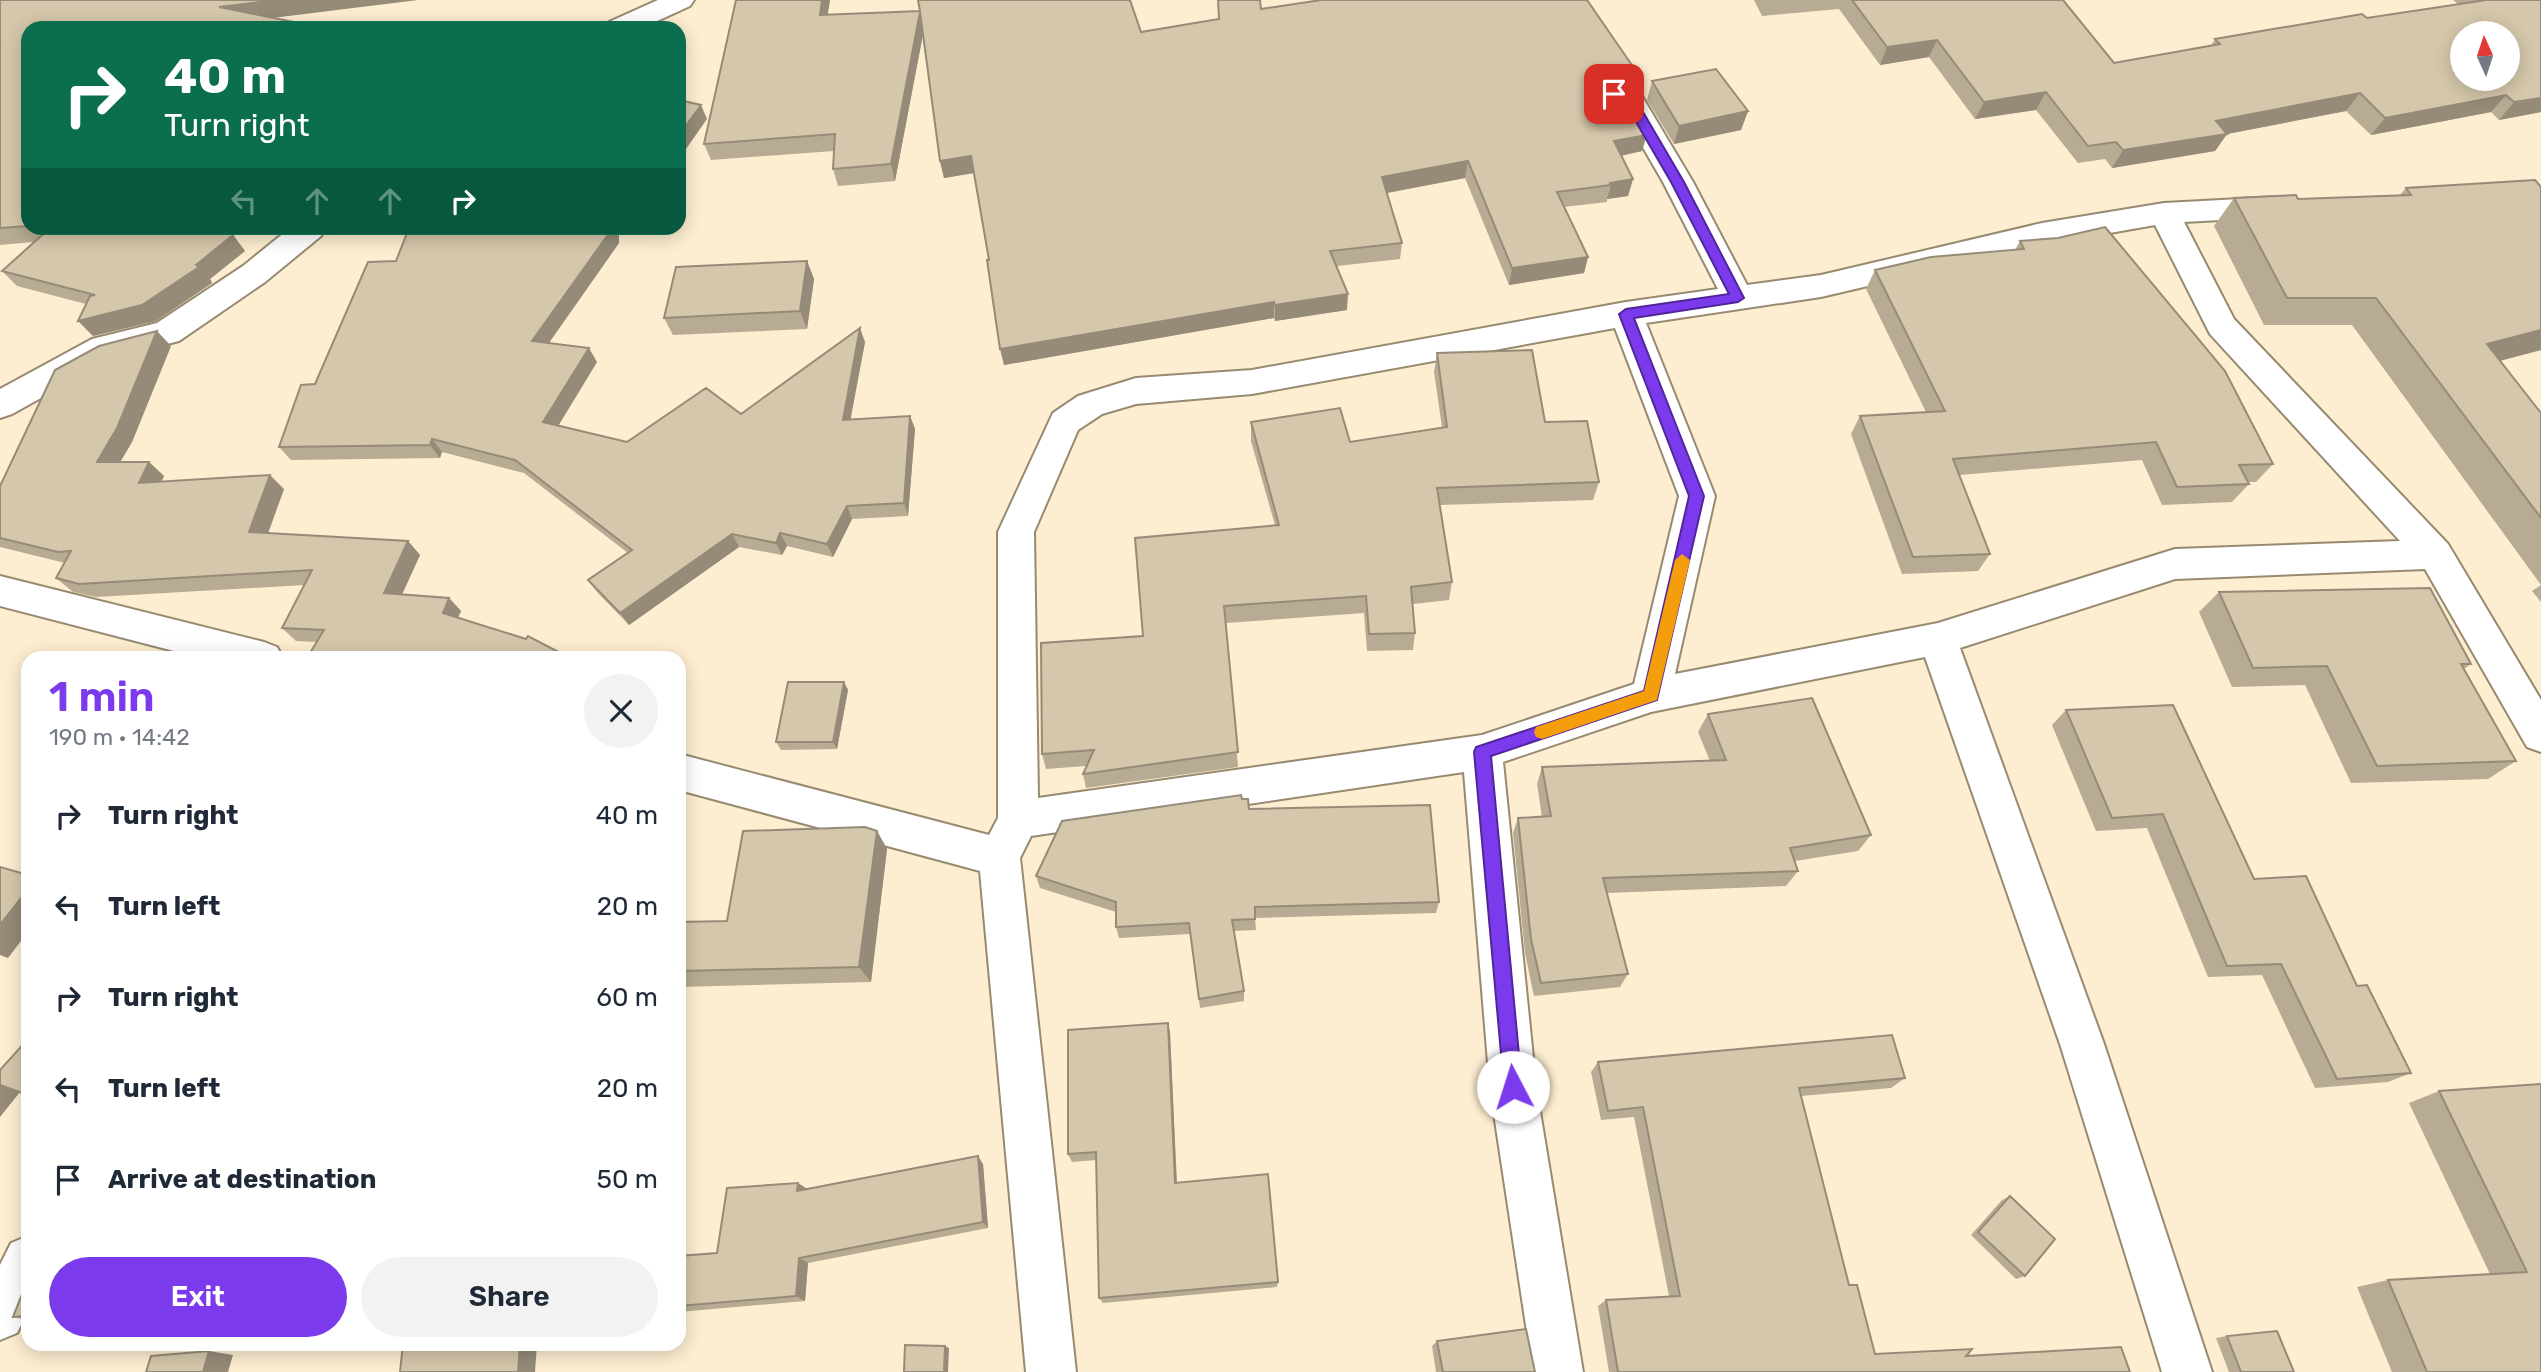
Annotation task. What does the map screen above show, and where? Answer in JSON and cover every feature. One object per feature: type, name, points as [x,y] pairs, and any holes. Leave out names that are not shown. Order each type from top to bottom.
[{"type":"street","points":[[634,21],[680,0]]},
{"type":"street","points":[[1614,94],[1630,100],[1678,182],[1738,298]]},
{"type":"street","points":[[1051,1372],[1009,838],[1016,532],[1065,422],[1090,405],[1136,391],[1252,382],[1626,314],[1821,286],[2042,234],[2164,213],[2312,206]]},
{"type":"street","points":[[2164,213],[2222,326],[2435,554],[2541,735]]},
{"type":"street","points":[[0,405],[104,348],[167,333],[254,274],[301,235]]},
{"type":"street","points":[[1626,314],[1697,496],[1651,695]]},
{"type":"street","points":[[686,773],[1009,838],[1482,752],[1651,695],[1938,639],[2175,564],[2435,554]]},
{"type":"street","points":[[0,591],[236,651]]},
{"type":"street","points":[[1938,639],[2082,1044],[2187,1372]]},
{"type":"street","points":[[1482,752],[1513,1087],[1558,1372]]},
{"type":"street","points":[[0,1316],[21,1274]]},
{"type":"building","points":[[0,0],[277,0],[219,7],[289,21],[21,21],[21,226],[0,228]]},
{"type":"building","points":[[736,0],[822,0],[820,15],[920,11],[918,0],[1130,0],[1141,32],[1219,19],[1218,0],[1260,0],[1261,9],[1321,0],[1587,0],[1636,71],[1617,66],[1607,69],[1602,76],[1607,86],[1621,91],[1647,135],[1614,141],[1633,179],[1610,183],[1611,185],[1557,192],[1588,257],[1512,268],[1468,161],[1382,177],[1402,243],[1330,251],[1348,294],[1275,305],[1274,302],[1000,349],[989,260],[971,156],[940,161],[920,12],[891,164],[833,169],[835,134],[704,144]]},
{"type":"building","points":[[1852,0],[2063,0],[2114,63],[2220,44],[2215,39],[2362,14],[2367,18],[2486,0],[2541,0],[2541,98],[2514,102],[2506,95],[2385,118],[2360,93],[2216,121],[2227,134],[2123,150],[2116,142],[2088,146],[2046,92],[1984,102],[1937,40],[1887,47]]},
{"type":"building","points":[[1716,69],[1748,111],[1679,126],[1652,81]]},
{"type":"building","points":[[686,102],[701,105],[686,125]]},
{"type":"building","points":[[2535,180],[2541,187],[2541,330],[2487,344],[2541,413],[2541,518],[2376,298],[2287,298],[2234,198],[2411,195],[2406,188]]},
{"type":"building","points":[[2105,227],[2225,371],[2273,464],[2239,465],[2249,484],[2177,487],[2156,442],[1953,459],[1990,554],[1913,557],[1860,416],[1945,411],[1875,270],[1931,257],[2024,249],[2020,241],[2058,238]]},
{"type":"building","points":[[42,235],[233,235],[196,265],[199,267],[142,305],[78,321],[90,296],[95,295],[2,271]]},
{"type":"building","points":[[406,235],[608,235],[532,341],[589,348],[543,422],[627,442],[706,388],[741,414],[860,328],[843,420],[910,416],[904,503],[847,506],[827,544],[780,533],[776,543],[732,534],[620,613],[588,580],[632,550],[515,460],[432,439],[430,445],[279,447],[301,385],[315,384],[368,262],[396,261]]},
{"type":"building","points":[[807,261],[800,311],[664,318],[676,267]]},
{"type":"building","points":[[157,331],[117,428],[97,462],[149,462],[139,483],[270,475],[249,532],[408,541],[384,593],[449,598],[443,613],[526,639],[528,636],[557,651],[311,651],[324,630],[282,628],[312,570],[79,584],[56,578],[71,551],[58,552],[0,538],[0,486],[55,370],[99,346]]},
{"type":"building","points":[[1532,350],[1545,422],[1587,421],[1599,482],[1437,488],[1452,582],[1411,587],[1415,633],[1369,634],[1366,596],[1224,606],[1238,752],[1083,774],[1094,750],[1042,754],[1041,643],[1143,636],[1135,538],[1279,525],[1251,422],[1340,408],[1350,442],[1447,427],[1437,353]]},
{"type":"building","points":[[2430,588],[2471,664],[2461,664],[2516,761],[2377,766],[2327,666],[2253,668],[2219,592]]},
{"type":"building","points":[[788,682],[844,682],[833,742],[776,742]]},
{"type":"building","points":[[1812,698],[1871,835],[1790,848],[1798,871],[1603,878],[1628,974],[1541,983],[1531,939],[1518,818],[1551,816],[1542,767],[1726,760],[1708,714]]},
{"type":"building","points":[[2173,705],[2254,879],[2306,876],[2357,986],[2367,985],[2411,1073],[2337,1079],[2281,964],[2227,966],[2163,814],[2112,818],[2066,710]]},
{"type":"building","points":[[1241,795],[1242,799],[1248,799],[1249,809],[1430,805],[1439,902],[1255,907],[1255,919],[1232,920],[1244,991],[1199,999],[1189,923],[1116,927],[1116,902],[1036,876],[1062,821]]},
{"type":"building","points":[[865,827],[877,831],[859,967],[686,971],[686,922],[727,921],[743,831]]},
{"type":"building","points":[[0,867],[21,873],[21,898],[0,925]]},
{"type":"building","points":[[1168,1023],[1175,1183],[1268,1174],[1278,1282],[1099,1298],[1096,1152],[1068,1154],[1068,1030]]},
{"type":"building","points":[[1892,1035],[1905,1078],[1799,1088],[1849,1285],[1857,1285],[1875,1354],[1972,1349],[1966,1356],[2121,1347],[2130,1372],[1618,1372],[1606,1300],[1680,1296],[1643,1107],[1608,1111],[1598,1062]]},
{"type":"building","points":[[21,1047],[21,1092],[0,1085],[0,1070]]},
{"type":"building","points":[[2541,1084],[2541,1372],[2427,1372],[2388,1280],[2527,1272],[2439,1091]]},
{"type":"building","points":[[978,1156],[983,1222],[799,1258],[796,1296],[686,1305],[686,1255],[717,1253],[727,1188],[798,1183],[797,1191]]},
{"type":"building","points":[[2010,1196],[2055,1239],[2025,1276],[1978,1232]]},
{"type":"building","points":[[21,1297],[21,1316],[13,1317]]},
{"type":"building","points":[[1526,1329],[1535,1372],[1443,1372],[1437,1341]]},
{"type":"building","points":[[2277,1331],[2294,1372],[2241,1372],[2227,1336]]},
{"type":"building","points":[[905,1345],[945,1346],[944,1372],[904,1372]]},
{"type":"building","points":[[209,1351],[203,1372],[146,1372],[151,1356]]},
{"type":"building","points":[[402,1351],[520,1351],[518,1372],[400,1372]]},
{"type":"slow traffic","points":[[1542,732],[1651,695],[1682,560]]},
{"type":"route","points":[[1513,1087],[1482,752],[1651,695],[1697,496],[1626,314],[1738,298],[1678,182],[1630,100],[1614,94]]}]
